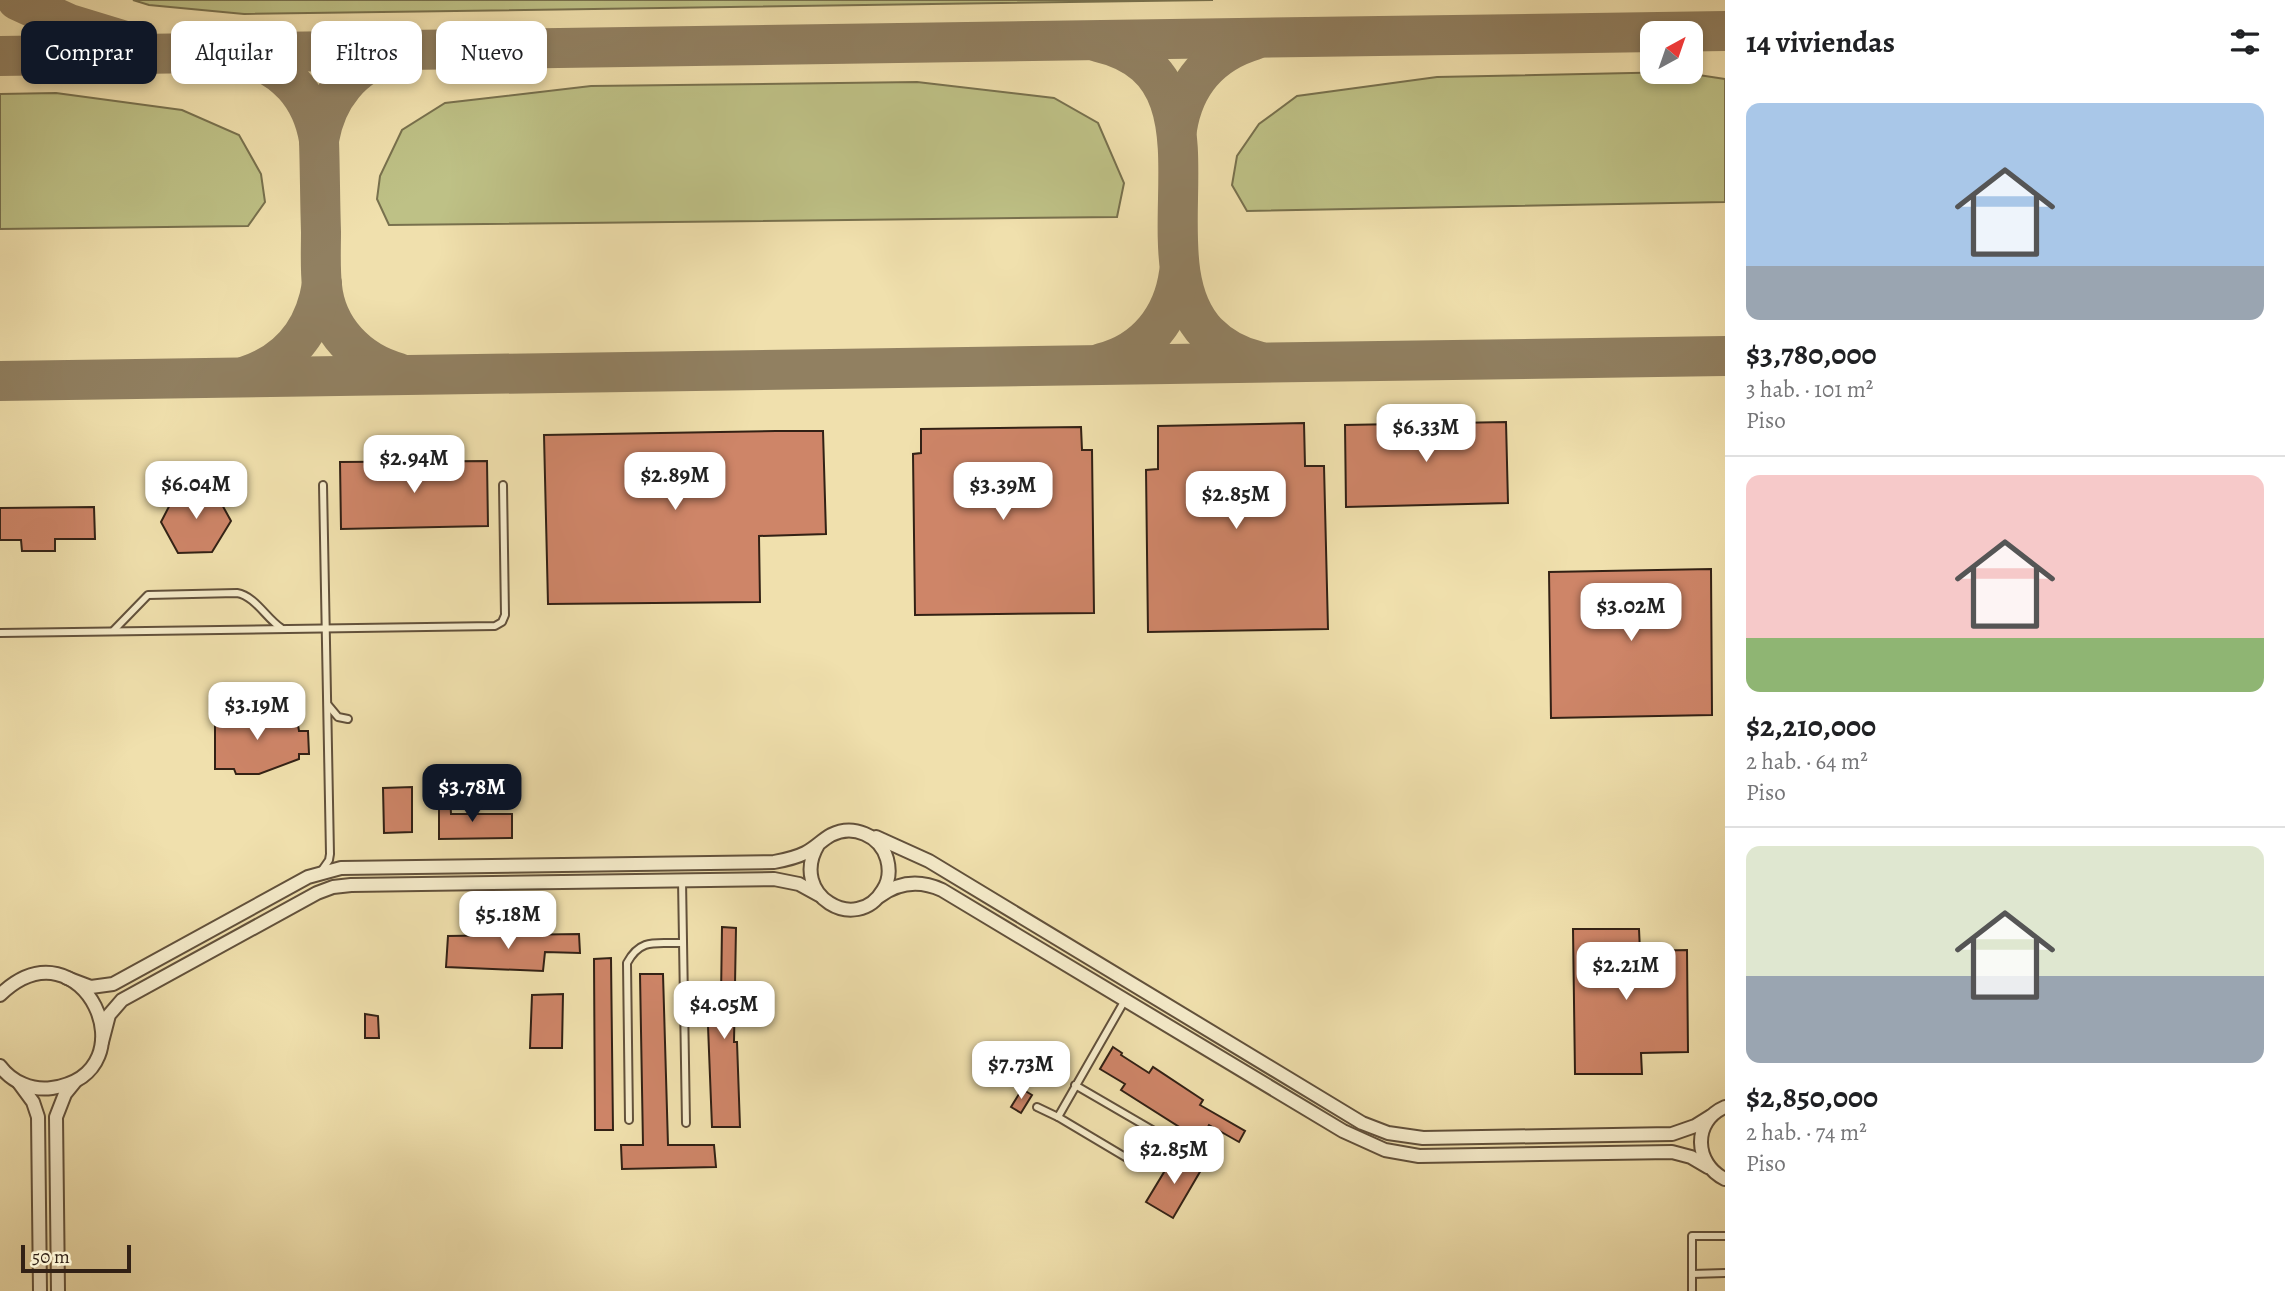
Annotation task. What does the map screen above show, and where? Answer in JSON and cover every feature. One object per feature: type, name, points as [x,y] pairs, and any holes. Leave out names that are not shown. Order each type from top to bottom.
[{"type":"street","points":[[821,898],[810,872],[813,853],[825,838],[844,830],[864,833],[896,845],[929,862],[1351,1116],[1388,1133],[1423,1138],[1672,1134],[1688,1130],[1720,1110]]},
{"type":"street","points":[[864,833],[881,846],[889,866],[885,887],[879,896]]},
{"type":"street","points":[[0,995],[5,987],[38,974],[52,974],[91,987],[113,984],[315,874],[331,870],[774,862],[794,858],[818,845]]},
{"type":"street","points":[[371,885],[372,868]]},
{"type":"street","points":[[58,1291],[56,1117],[65,1094],[89,1070],[97,1056],[109,1015],[122,1000],[317,894],[342,886],[783,880],[807,887],[830,904],[851,909],[862,908],[903,884],[933,886],[1343,1132],[1385,1150],[1419,1156],[1672,1152],[1691,1157],[1725,1179]]},
{"type":"street","points":[[67,978],[86,991],[99,1011],[103,1026],[102,1042]]},
{"type":"street","points":[[0,1066],[29,1095],[38,1117],[40,1291]]},
{"type":"street","points":[[17,1082],[47,1089],[77,1080]]},
{"type":"street","points":[[1708,1167],[1700,1145],[1705,1125],[1720,1110]]},
{"type":"lane","points":[[315,874],[326,866],[330,854],[323,485]]},
{"type":"lane","points":[[0,633],[499,625],[506,615],[503,485]]},
{"type":"lane","points":[[112,632],[151,594],[237,593],[249,597],[283,629]]},
{"type":"lane","points":[[253,630],[262,626],[263,613]]},
{"type":"lane","points":[[131,614],[131,625],[139,631]]},
{"type":"lane","points":[[327,700],[334,714],[348,719],[334,724],[328,738]]},
{"type":"lane","points":[[330,854],[338,864],[351,868]]},
{"type":"lane","points":[[681,880],[686,1123]]},
{"type":"lane","points":[[629,1120],[628,963],[635,950],[645,944],[683,943]]},
{"type":"lane","points":[[1058,1117],[1125,1000]]},
{"type":"lane","points":[[1037,1107],[1142,1167],[1161,1135],[1075,1085]]},
{"type":"lane","points":[[1692,1291],[1692,1236],[1725,1236]]},
{"type":"lane","points":[[1692,1274],[1725,1273]]},
{"type":"green space","points":[[133,0],[1213,0],[244,14],[149,5]]},
{"type":"green space","points":[[1640,73],[1640,84],[1703,84],[1703,76],[1725,79],[1725,202],[1247,211],[1232,185],[1237,156],[1259,124],[1297,96],[1437,77]]},
{"type":"green space","points":[[917,82],[1054,98],[1098,123],[1124,183],[1117,217],[389,225],[377,199],[380,176],[402,130],[445,103],[591,86]]},
{"type":"green space","points":[[56,93],[182,110],[239,135],[261,174],[265,202],[248,226],[0,229],[0,94]]},
{"type":"building","points":[[1506,422],[1508,503],[1346,507],[1345,425]]},
{"type":"building","points":[[1304,423],[1305,466],[1324,466],[1328,629],[1148,632],[1146,470],[1158,469],[1158,426]]},
{"type":"building","points":[[1081,427],[1082,450],[1092,450],[1094,613],[915,615],[913,454],[921,453],[921,429]]},
{"type":"building","points":[[823,431],[826,534],[759,536],[760,602],[548,604],[544,435]]},
{"type":"building","points":[[487,461],[488,526],[341,529],[340,462]]},
{"type":"building","points":[[214,490],[231,521],[212,552],[178,553],[161,522],[177,491]]},
{"type":"building","points":[[94,507],[95,539],[55,539],[55,551],[22,551],[21,540],[0,540],[0,508]]},
{"type":"building","points":[[1711,569],[1712,715],[1551,718],[1549,572]]},
{"type":"building","points":[[235,709],[258,709],[298,725],[299,731],[308,731],[309,754],[299,754],[299,759],[259,774],[236,774],[234,769],[215,769],[215,720],[233,719]]},
{"type":"building","points":[[412,787],[412,832],[384,833],[383,788]]},
{"type":"building","points":[[439,795],[450,795],[451,814],[512,814],[512,838],[439,839]]},
{"type":"building","points":[[722,927],[736,928],[734,1042],[737,1042],[740,1127],[712,1127],[707,998],[721,998]]},
{"type":"building","points":[[1573,929],[1639,929],[1640,951],[1687,950],[1688,1052],[1641,1053],[1642,1074],[1575,1074]]},
{"type":"building","points":[[579,934],[580,953],[545,952],[543,971],[446,967],[448,936]]},
{"type":"building","points":[[611,958],[613,1130],[595,1130],[594,959]]},
{"type":"building","points":[[640,974],[663,974],[668,1145],[714,1145],[716,1167],[622,1169],[621,1145],[643,1145]]},
{"type":"building","points":[[563,994],[562,1048],[530,1048],[532,995]]},
{"type":"building","points":[[365,1014],[378,1016],[379,1038],[365,1038]]},
{"type":"building","points":[[1113,1047],[1149,1073],[1153,1067],[1203,1100],[1200,1105],[1245,1131],[1239,1142],[1209,1125],[1200,1140],[1121,1090],[1125,1084],[1100,1069]]},
{"type":"building","points":[[1022,1089],[1032,1095],[1021,1113],[1011,1107]]},
{"type":"building","points":[[1175,1154],[1201,1170],[1173,1218],[1146,1202]]},
{"type":"taxiway","points":[[17,0],[62,21]]},
{"type":"taxiway","points":[[0,56],[1725,31]]},
{"type":"taxiway","points":[[1177,129],[1186,98],[1202,72],[1225,53],[1254,40]]},
{"type":"taxiway","points":[[1098,42],[1141,61],[1165,90],[1176,128],[1179,259],[1187,299],[1212,338],[1237,354],[1258,361]]},
{"type":"taxiway","points":[[292,84],[310,110],[319,140],[321,279],[330,316],[337,330],[358,352],[370,361],[399,373]]},
{"type":"taxiway","points":[[319,140],[328,110],[344,84]]},
{"type":"taxiway","points":[[1102,363],[1132,350],[1155,330],[1171,304],[1179,273]]},
{"type":"taxiway","points":[[246,376],[275,362],[298,342],[313,315],[322,284]]},
{"type":"taxiway","points":[[0,381],[1725,356]]}]
